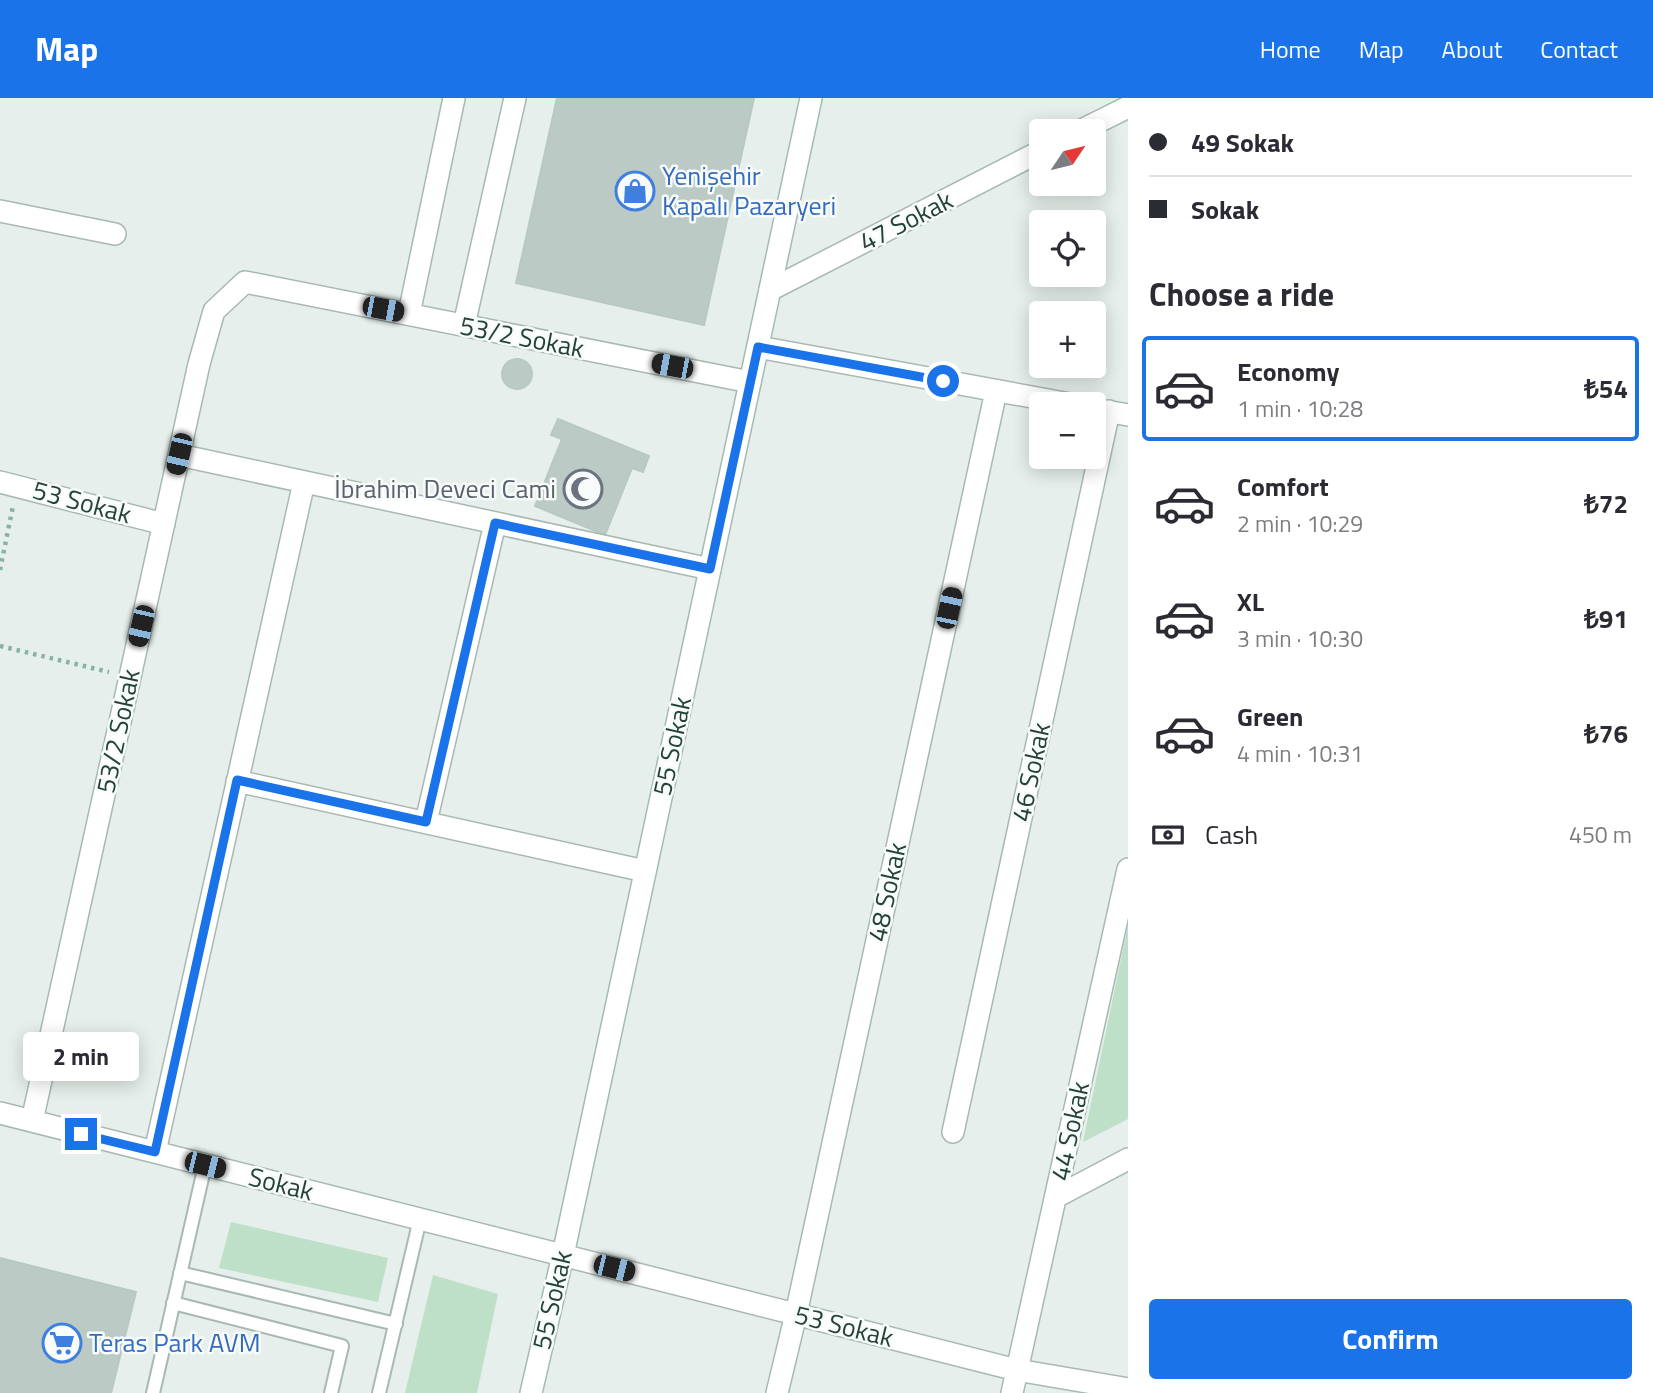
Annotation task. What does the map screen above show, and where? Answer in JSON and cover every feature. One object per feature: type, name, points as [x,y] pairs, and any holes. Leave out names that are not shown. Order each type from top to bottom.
[{"type":"street","points":[[409,314],[454,98]]},
{"type":"street","points":[[464,325],[515,98]]},
{"type":"street","name":"55 Sokak","points":[[531,1393],[563,1255],[811,98]]},
{"type":"street","points":[[1104,119],[1128,107]]},
{"type":"street","name":"47 Sokak","points":[[770,290],[1029,157]]},
{"type":"street","points":[[0,211],[115,234]]},
{"type":"street","name":"53/2 Sokak","points":[[32,1121],[199,364],[214,312],[245,282],[750,382]]},
{"type":"street","points":[[758,347],[1029,397]]},
{"type":"street","name":"48 Sokak","points":[[777,1393],[996,391]]},
{"type":"street","name":"46 Sokak","points":[[953,1132],[1110,412]]},
{"type":"street","points":[[179,454],[710,569]]},
{"type":"street","points":[[155,1152],[304,482]]},
{"type":"street","name":"53 Sokak","points":[[9,483],[164,524]]},
{"type":"street","points":[[426,822],[495,523]]},
{"type":"street","points":[[237,780],[645,870]]},
{"type":"street","name":"44 Sokak","points":[[1012,1393],[1128,869]]},
{"type":"street","name":"Sokak","points":[[0,1113],[563,1255]]},
{"type":"street","points":[[1056,1197],[1128,1159]]},
{"type":"street","name":"53 Sokak","points":[[563,1255],[1017,1370],[1094,1388],[1128,1389]]},
{"type":"lane","points":[[153,1393],[205,1165]]},
{"type":"lane","points":[[379,1393],[420,1219]]},
{"type":"lane","points":[[180,1273],[396,1324]]},
{"type":"lane","points":[[173,1303],[342,1346],[331,1393]]},
{"type":"path","points":[[0,570],[9,483]]},
{"type":"path","points":[[0,646],[130,677]]},
{"type":"green space","points":[[1128,925],[1128,1119],[1083,1142]]},
{"type":"green space","points":[[231,1222],[388,1258],[378,1302],[219,1268]]},
{"type":"green space","points":[[433,1275],[498,1294],[477,1393],[405,1393]]},
{"type":"building","name":"Yenişehir Kapalı Pazaryeri","points":[[557,98],[754,98],[704,325],[516,283]]},
{"type":"building","points":[[517,359],[527,364],[532,374],[527,384],[517,389],[507,384],[502,374],[507,364]]},
{"type":"building","name":"İbrahim Deveci Cami","points":[[558,419],[649,456],[643,472],[632,468],[605,535],[535,506],[562,439],[551,435]]},
{"type":"building","name":"Teras Park AVM","points":[[0,1258],[136,1292],[111,1393],[0,1393]]},
{"type":"place","name":"Yenişehir Kapalı Pazaryeri","points":[[635,191]]},
{"type":"place","name":"İbrahim Deveci Cami","points":[[583,489]]},
{"type":"place","name":"Teras Park AVM","points":[[62,1343]]},
{"type":"route","points":[[81,1134],[155,1152],[237,780],[426,822],[495,523],[710,569],[758,347],[943,381]]}]
